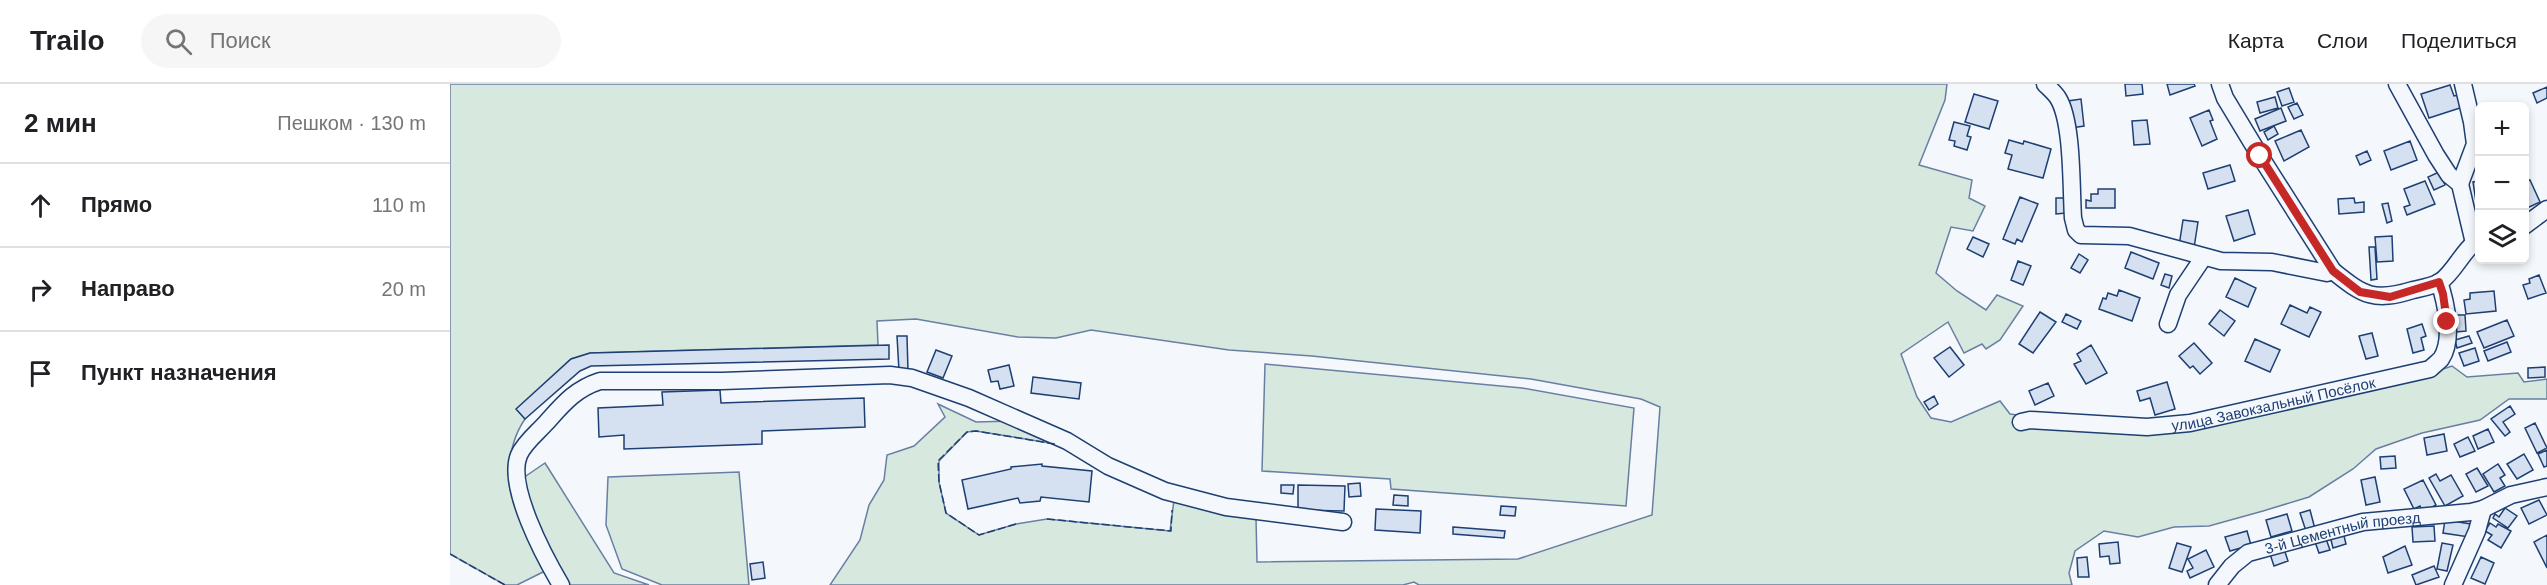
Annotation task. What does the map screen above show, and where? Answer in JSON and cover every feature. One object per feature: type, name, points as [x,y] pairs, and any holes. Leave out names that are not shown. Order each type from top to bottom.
[{"type":"street","points":[[2045,84],[2057,97],[2063,110],[2067,129],[2073,218],[2076,230],[2081,235],[2129,236],[2203,258],[2221,261],[2272,262],[2327,273],[2333,271]]},
{"type":"street","points":[[2220,84],[2225,98],[2333,271],[2360,292],[2390,297],[2439,282],[2475,245]]},
{"type":"street","points":[[2397,84],[2436,155],[2449,175],[2460,184],[2475,236]]},
{"type":"street","points":[[2460,184],[2475,144],[2463,84]]},
{"type":"street","points":[[2529,222],[2547,209]]},
{"type":"street","points":[[2168,324],[2178,295],[2203,258]]},
{"type":"street","name":"улица Завокзальный Посёлок","points":[[2021,422],[2030,420],[2147,427],[2190,423],[2430,369],[2441,358],[2447,342],[2443,294],[2439,282]]},
{"type":"street","points":[[561,585],[535,539],[519,486],[517,466],[519,453],[562,405],[583,387],[600,381],[722,381],[890,375],[912,378],[969,398],[1067,441],[1108,466],[1165,491],[1226,507],[1343,522]]},
{"type":"street","name":"3-й Цементный проезд","points":[[2217,585],[2232,566],[2248,553],[2363,522],[2471,512],[2483,509],[2511,495],[2547,487]]},
{"type":"street","points":[[2453,585],[2477,531],[2483,509]]},
{"type":"shaded area","points":[[450,84],[1947,84],[1945,100],[1919,165],[1972,180],[1969,198],[1985,206],[1973,231],[1951,227],[1936,273],[1957,291],[1986,310],[1997,295],[2023,306],[2000,340],[1986,349],[1982,344],[1964,353],[1948,322],[1901,354],[1917,397],[1931,418],[1951,422],[2000,401],[2010,414],[2146,432],[2407,381],[2452,366],[2467,377],[2518,373],[2524,382],[2547,379],[2547,399],[2509,399],[2480,420],[2422,433],[2376,449],[2353,469],[2309,497],[2263,511],[2209,526],[2174,527],[2138,537],[2104,531],[2075,551],[2069,573],[2072,585],[1419,585],[1414,582],[1403,585],[830,585],[860,540],[869,505],[884,480],[887,455],[914,446],[945,417],[938,404],[976,422],[1013,421],[1062,445],[976,431],[967,432],[939,461],[939,482],[946,513],[979,535],[1016,524],[1047,519],[1170,531],[1174,500],[1256,518],[1257,562],[1518,559],[1652,515],[1660,407],[1641,399],[1531,379],[1312,356],[1229,350],[1091,330],[1056,338],[1018,337],[916,319],[877,321],[878,345],[590,353],[571,359],[517,409],[525,419],[513,443],[510,469],[545,571],[517,585],[505,585],[450,554]]},
{"type":"shaded area","points":[[1265,364],[1522,388],[1634,408],[1626,506],[1391,489],[1390,479],[1262,471]]},
{"type":"shaded area","points":[[545,463],[614,573],[649,585],[566,585],[540,538],[523,478]]},
{"type":"shaded area","points":[[739,472],[749,585],[662,585],[622,569],[606,525],[608,477]]},
{"type":"building","points":[[2125,84],[2142,84],[2143,94],[2126,96]]},
{"type":"building","points":[[2167,84],[2194,84],[2195,86],[2170,95]]},
{"type":"building","points":[[2450,85],[2454,96],[2459,95],[2463,107],[2429,118],[2421,94]]},
{"type":"building","points":[[2547,87],[2547,98],[2537,103],[2533,93]]},
{"type":"building","points":[[2289,88],[2294,102],[2282,106],[2277,92]]},
{"type":"building","points":[[1974,94],[1998,101],[1989,129],[1965,122]]},
{"type":"building","points":[[2275,97],[2278,108],[2260,113],[2257,102]]},
{"type":"building","points":[[2081,99],[2084,126],[2071,128],[2068,101]]},
{"type":"building","points":[[2297,103],[2303,115],[2294,119],[2288,107]]},
{"type":"building","points":[[2281,108],[2286,121],[2260,131],[2255,119]]},
{"type":"building","points":[[2209,110],[2213,120],[2210,121],[2217,139],[2202,146],[2190,118]]},
{"type":"building","points":[[2147,120],[2150,144],[2134,145],[2132,121]]},
{"type":"building","points":[[1954,122],[1970,126],[1967,136],[1971,137],[1967,150],[1954,146],[1955,141],[1949,140]]},
{"type":"building","points":[[2274,126],[2278,134],[2268,140],[2264,132]]},
{"type":"building","points":[[2301,130],[2309,147],[2284,161],[2275,141]]},
{"type":"building","points":[[2009,140],[2023,144],[2024,141],[2051,149],[2043,178],[2008,169],[2012,155],[2005,153]]},
{"type":"building","points":[[2410,141],[2417,160],[2391,170],[2384,151]]},
{"type":"building","points":[[2367,151],[2371,160],[2360,165],[2356,156]]},
{"type":"building","points":[[2230,165],[2235,181],[2208,189],[2203,173]]},
{"type":"building","points":[[2439,172],[2445,185],[2434,190],[2428,177]]},
{"type":"building","points":[[2529,180],[2540,202],[2529,207]]},
{"type":"building","points":[[2425,181],[2435,204],[2407,215],[2404,207],[2410,205],[2404,189]]},
{"type":"building","points":[[2098,189],[2115,189],[2115,208],[2086,208],[2086,200],[2091,201],[2091,194],[2098,194]]},
{"type":"building","points":[[2020,197],[2038,204],[2022,242],[2017,239],[2015,244],[2003,239]]},
{"type":"building","points":[[2056,198],[2066,198],[2066,213],[2056,214]]},
{"type":"building","points":[[2354,198],[2355,203],[2364,202],[2364,212],[2339,214],[2338,199]]},
{"type":"building","points":[[2388,203],[2392,221],[2387,223],[2382,204]]},
{"type":"building","points":[[2248,210],[2255,234],[2234,241],[2226,216]]},
{"type":"building","points":[[2183,220],[2198,222],[2194,248],[2179,246]]},
{"type":"building","points":[[2392,236],[2393,261],[2377,262],[2375,237]]},
{"type":"building","points":[[1973,237],[1989,244],[1983,257],[1967,249]]},
{"type":"building","points":[[2369,247],[2375,247],[2377,279],[2371,280]]},
{"type":"building","points":[[2131,252],[2159,263],[2153,279],[2125,268]]},
{"type":"building","points":[[2079,254],[2088,260],[2080,273],[2071,268]]},
{"type":"building","points":[[2018,261],[2031,266],[2023,285],[2011,280]]},
{"type":"building","points":[[2165,274],[2172,276],[2169,288],[2161,285]]},
{"type":"building","points":[[2539,275],[2546,293],[2528,299],[2523,285],[2530,283],[2529,279]]},
{"type":"building","points":[[2235,278],[2256,288],[2248,307],[2226,297]]},
{"type":"building","points":[[2119,290],[2140,298],[2132,321],[2099,309],[2103,298],[2106,299],[2108,293],[2117,296]]},
{"type":"building","points":[[2494,291],[2496,311],[2466,314],[2464,300],[2470,299],[2470,293]]},
{"type":"building","points":[[2290,305],[2307,313],[2310,307],[2321,312],[2309,337],[2281,324]]},
{"type":"building","points":[[2220,310],[2235,321],[2224,336],[2209,324]]},
{"type":"building","points":[[2040,312],[2056,322],[2033,353],[2019,344]]},
{"type":"building","points":[[2066,314],[2081,321],[2077,329],[2062,322]]},
{"type":"building","points":[[2455,315],[2465,315],[2466,331],[2456,332]]},
{"type":"building","points":[[2507,320],[2514,336],[2484,348],[2477,332]]},
{"type":"building","points":[[2422,324],[2426,336],[2421,338],[2424,350],[2413,353],[2407,329]]},
{"type":"building","points":[[2372,333],[2378,356],[2366,359],[2359,336]]},
{"type":"building","points":[[897,336],[907,336],[908,371],[899,371]]},
{"type":"building","points":[[2469,336],[2472,343],[2457,348],[2455,340]]},
{"type":"building","points":[[2255,339],[2280,350],[2270,372],[2245,361]]},
{"type":"building","points":[[2507,342],[2511,352],[2488,361],[2484,351]]},
{"type":"building","points":[[2194,343],[2212,363],[2200,374],[2193,366],[2190,368],[2179,356]]},
{"type":"building","points":[[889,345],[889,359],[591,366],[580,371],[525,419],[516,409],[571,359],[590,353]]},
{"type":"building","points":[[2091,345],[2107,373],[2086,384],[2074,364],[2081,361],[2077,354]]},
{"type":"building","points":[[1950,347],[1964,365],[1949,377],[1934,358]]},
{"type":"building","points":[[2475,348],[2479,361],[2464,366],[2459,353]]},
{"type":"building","points":[[936,350],[952,356],[943,378],[927,372]]},
{"type":"building","points":[[1009,365],[1014,386],[1000,389],[998,381],[991,382],[988,370]]},
{"type":"building","points":[[2545,367],[2545,377],[2528,378],[2528,368]]},
{"type":"building","points":[[1033,377],[1081,383],[1079,399],[1031,393]]},
{"type":"building","points":[[2167,382],[2175,409],[2155,415],[2150,398],[2140,401],[2137,391]]},
{"type":"building","points":[[2048,383],[2054,396],[2035,405],[2029,391]]},
{"type":"building","points":[[720,390],[721,403],[864,398],[865,427],[762,431],[762,444],[624,449],[624,435],[599,437],[598,408],[663,405],[662,392]]},
{"type":"building","points":[[1934,396],[1938,404],[1929,410],[1924,402]]},
{"type":"building","points":[[2510,406],[2515,414],[2503,422],[2510,432],[2505,436],[2491,419]]},
{"type":"building","points":[[2535,423],[2547,448],[2537,453],[2525,428]]},
{"type":"building","points":[[2488,429],[2494,442],[2478,449],[2473,436]]},
{"type":"building","points":[[2444,434],[2447,451],[2427,455],[2424,438]]},
{"type":"building","points":[[2468,437],[2475,451],[2460,457],[2454,444]]},
{"type":"building","points":[[2547,450],[2547,466],[2544,467],[2538,454]]},
{"type":"building","points":[[2524,454],[2533,470],[2517,479],[2507,464]]},
{"type":"building","points":[[2395,456],[2396,468],[2381,469],[2380,457]]},
{"type":"building","points":[[1042,464],[1042,466],[1092,471],[1089,502],[1041,497],[1040,501],[1020,503],[1018,498],[968,509],[962,480],[1011,469],[1011,467]]},
{"type":"building","points":[[2498,464],[2505,475],[2500,478],[2505,486],[2494,492],[2483,474]]},
{"type":"building","points":[[2477,468],[2488,486],[2476,492],[2466,474]]},
{"type":"building","points":[[2436,474],[2440,481],[2451,475],[2463,496],[2445,506],[2429,478]]},
{"type":"building","points":[[2375,477],[2380,502],[2366,505],[2361,480]]},
{"type":"building","points":[[2423,480],[2436,505],[2423,512],[2420,506],[2414,509],[2404,489]]},
{"type":"building","points":[[1360,483],[1361,496],[1349,497],[1348,484]]},
{"type":"building","points":[[1281,485],[1294,485],[1293,494],[1281,493]]},
{"type":"building","points":[[1298,485],[1345,486],[1344,511],[1298,510]]},
{"type":"building","points":[[1394,495],[1408,496],[1408,506],[1393,505]]},
{"type":"building","points":[[2539,500],[2547,515],[2529,524],[2521,508]]},
{"type":"building","points":[[1501,506],[1516,507],[1515,516],[1500,515]]},
{"type":"building","points":[[2505,508],[2517,516],[2508,528],[2493,518],[2495,514],[2499,517]]},
{"type":"building","points":[[1376,509],[1421,511],[1420,533],[1375,530]]},
{"type":"building","points":[[2310,510],[2315,529],[2306,531],[2300,513]]},
{"type":"building","points":[[2287,514],[2292,531],[2271,537],[2266,520]]},
{"type":"building","points":[[2445,520],[2471,524],[2469,537],[2443,533]]},
{"type":"building","points":[[2490,523],[2496,527],[2498,524],[2511,531],[2501,548],[2488,540],[2492,535],[2485,531]]},
{"type":"building","points":[[2434,526],[2435,541],[2413,542],[2412,527]]},
{"type":"building","points":[[1453,527],[1505,531],[1504,538],[1453,534]]},
{"type":"building","points":[[2247,531],[2251,545],[2230,551],[2225,537]]},
{"type":"building","points":[[2343,532],[2346,544],[2333,548],[2330,536]]},
{"type":"building","points":[[2547,535],[2547,568],[2534,542]]},
{"type":"building","points":[[2325,536],[2330,550],[2319,553],[2314,539]]},
{"type":"building","points":[[2118,542],[2120,563],[2110,564],[2109,556],[2100,557],[2099,544]]},
{"type":"building","points":[[2177,543],[2191,547],[2182,572],[2169,568]]},
{"type":"building","points":[[2442,543],[2453,545],[2447,571],[2437,569]]},
{"type":"building","points":[[2283,546],[2288,561],[2274,566],[2269,551]]},
{"type":"building","points":[[2405,546],[2412,565],[2388,573],[2383,557]]},
{"type":"building","points":[[2206,550],[2214,567],[2190,578],[2187,571],[2193,568],[2188,559]]},
{"type":"building","points":[[2087,557],[2089,577],[2078,577],[2077,558]]},
{"type":"building","points":[[2481,557],[2494,563],[2485,584],[2471,578]]},
{"type":"building","points":[[763,562],[765,578],[752,580],[750,564]]},
{"type":"building","points":[[2434,566],[2439,577],[2416,585],[2412,575]]},
{"type":"fence","points":[[1016,524],[979,535],[946,513],[939,482],[938,461],[967,432],[976,431],[1055,444]]},
{"type":"fence","points":[[1047,519],[1171,531],[1172,510]]},
{"type":"fence","points":[[450,554],[505,585]]},
{"type":"route","points":[[2260,156],[2333,271],[2360,292],[2390,297],[2439,282],[2447,322]]}]
